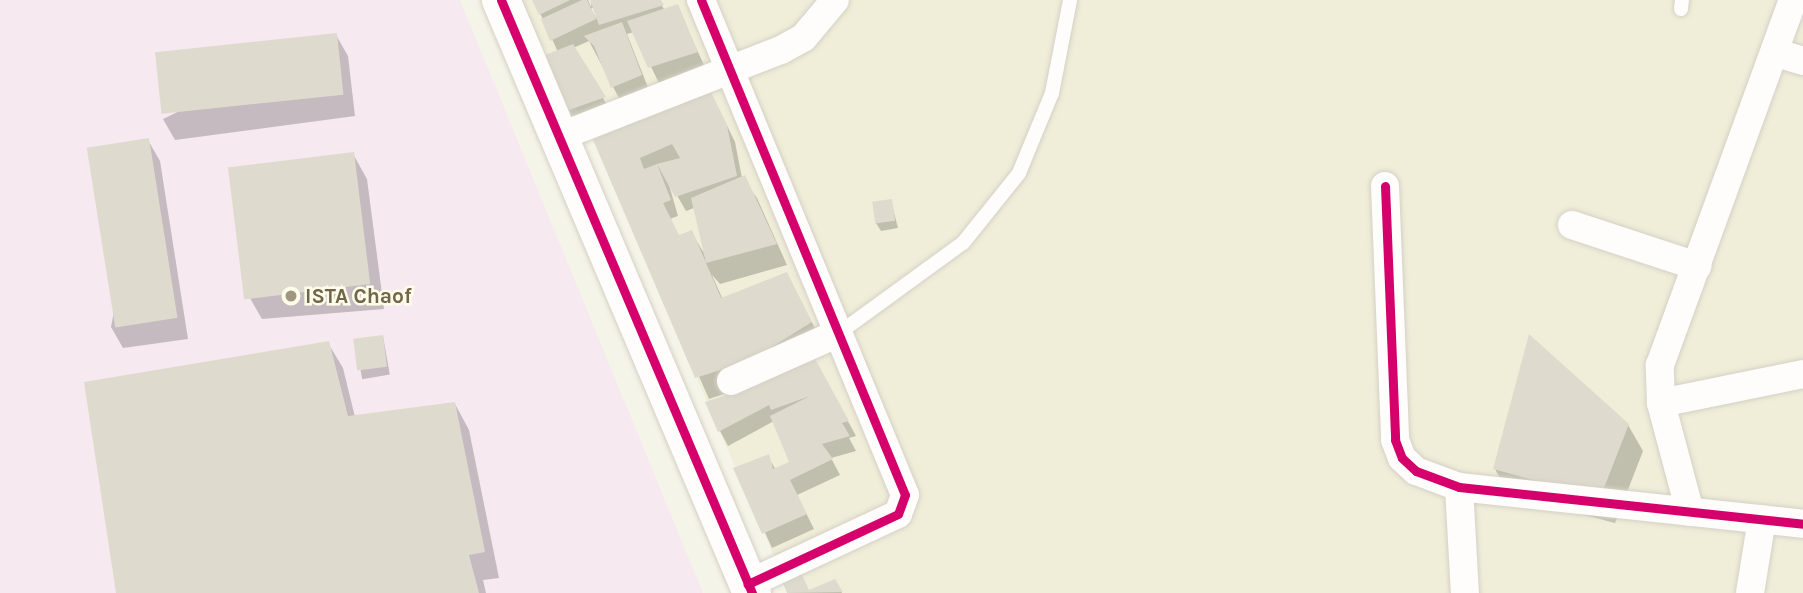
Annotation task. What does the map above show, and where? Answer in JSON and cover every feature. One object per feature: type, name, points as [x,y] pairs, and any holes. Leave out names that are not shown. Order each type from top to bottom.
[{"type":"street","points":[[501,0],[556,138],[750,589],[898,514],[905,503],[904,489],[733,70],[701,0]]},
{"type":"street","points":[[556,138],[733,70],[804,37],[835,0]]},
{"type":"street","points":[[1690,512],[1661,403],[1660,365],[1697,266],[1790,57],[1793,0]]},
{"type":"street","points":[[1385,186],[1395,440],[1402,458],[1416,471],[1459,487],[1803,524]]},
{"type":"street","points":[[1572,225],[1697,266]]},
{"type":"street","points":[[731,381],[839,333]]},
{"type":"street","points":[[1661,403],[1803,373]]},
{"type":"street","points":[[1459,487],[1465,593]]},
{"type":"street","points":[[1750,593],[1762,519]]},
{"type":"lane","points":[[839,333],[963,243],[1019,173],[1052,93],[1070,0]]},
{"type":"shaded area","name":"ISTA Chaof","points":[[0,0],[460,0],[703,593],[0,593]]},
{"type":"shaded area","points":[[518,0],[1803,0],[1803,593],[790,593],[591,135]]},
{"type":"building","points":[[532,0],[570,0],[539,15]]},
{"type":"building","points":[[587,0],[596,19],[550,41],[541,19]]},
{"type":"building","points":[[590,0],[661,0],[664,5],[599,25]]},
{"type":"building","points":[[678,4],[698,52],[648,68],[627,21]]},
{"type":"building","points":[[622,22],[642,75],[611,88],[594,46],[584,36]]},
{"type":"building","points":[[337,33],[343,95],[161,114],[155,52]]},
{"type":"building","points":[[573,44],[606,97],[566,111],[540,57]]},
{"type":"building","points":[[709,88],[727,125],[737,176],[675,197],[657,164],[671,200],[663,203],[679,235],[692,230],[721,298],[787,272],[812,322],[749,361],[695,378],[591,135]],"holes":[[[672,144],[680,158],[644,169],[640,158]]]},
{"type":"building","points":[[149,138],[177,318],[115,328],[87,148]]},
{"type":"building","points":[[354,152],[370,284],[244,299],[228,167]]},
{"type":"building","points":[[745,175],[777,244],[706,263],[691,198]]},
{"type":"building","points":[[892,199],[895,221],[875,224],[872,202]]},
{"type":"building","points":[[1529,334],[1629,424],[1600,498],[1493,469]]},
{"type":"building","points":[[383,335],[387,367],[357,370],[353,339]]},
{"type":"building","points":[[329,341],[348,416],[455,402],[485,552],[469,555],[479,593],[116,593],[84,382]]},
{"type":"building","points":[[812,353],[849,421],[842,423],[850,436],[822,444],[833,459],[790,480],[807,514],[762,534],[733,468],[769,454],[773,469],[789,462],[770,416],[810,396],[771,410],[769,405],[718,432],[705,402],[760,384],[758,378]]},
{"type":"building","points":[[800,570],[809,590],[835,579],[843,592],[787,593],[780,576]]},
{"type":"cycle path","points":[[501,0],[752,593]]},
{"type":"cycle path","points":[[701,0],[905,495],[898,514],[748,584]]},
{"type":"cycle path","points":[[1385,186],[1395,440],[1402,458],[1416,471],[1459,487],[1803,524]]},
{"type":"place","name":"ISTA Chaof","points":[[291,296]]}]
